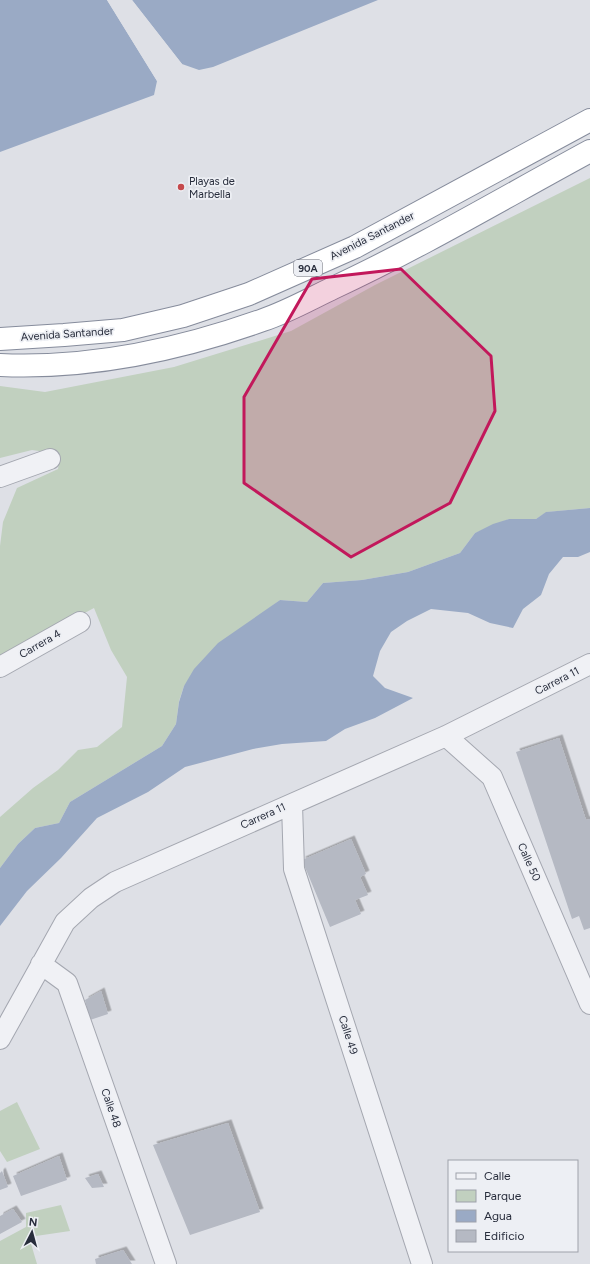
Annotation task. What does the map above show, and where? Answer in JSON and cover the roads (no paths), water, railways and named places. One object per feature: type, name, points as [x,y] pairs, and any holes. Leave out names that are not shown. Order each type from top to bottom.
[{"type":"highway","name":"Avenida Santander","points":[[0,338],[123,330],[184,316],[249,294],[355,247],[590,120]]},
{"type":"highway","name":"90A","points":[[0,365],[65,364],[127,358],[192,343],[265,320],[376,268],[590,151]]},
{"type":"street","points":[[0,477],[50,459]]},
{"type":"street","name":"Carrera 4","points":[[0,667],[80,622]]},
{"type":"street","name":"Carrera 11","points":[[0,1039],[64,922],[91,898],[115,882],[446,736],[590,664]]},
{"type":"street","name":"Calle 50","points":[[446,736],[492,778],[588,991]]},
{"type":"street","name":"Calle 49","points":[[292,804],[294,869],[422,1264]]},
{"type":"street","name":"Calle 48","points":[[41,964],[67,983],[166,1264]]},
{"type":"water","points":[[0,0],[107,0],[157,81],[154,95],[0,152]]},
{"type":"water","points":[[132,0],[378,0],[213,67],[199,70],[182,64]]},
{"type":"water","points":[[590,508],[590,552],[578,557],[563,557],[549,574],[541,595],[523,609],[513,628],[490,623],[468,613],[431,609],[407,621],[391,632],[380,651],[373,676],[385,688],[413,698],[375,718],[345,729],[326,741],[282,744],[253,749],[185,767],[148,792],[97,818],[61,858],[27,891],[0,926],[0,868],[18,844],[35,828],[59,823],[70,802],[162,746],[176,724],[179,702],[184,686],[194,669],[218,643],[280,600],[307,602],[323,583],[362,580],[408,572],[460,553],[475,533],[493,524],[509,519],[536,519],[546,512]]},
{"type":"place","name":"Playas de Marbella","points":[[181,187]]}]
